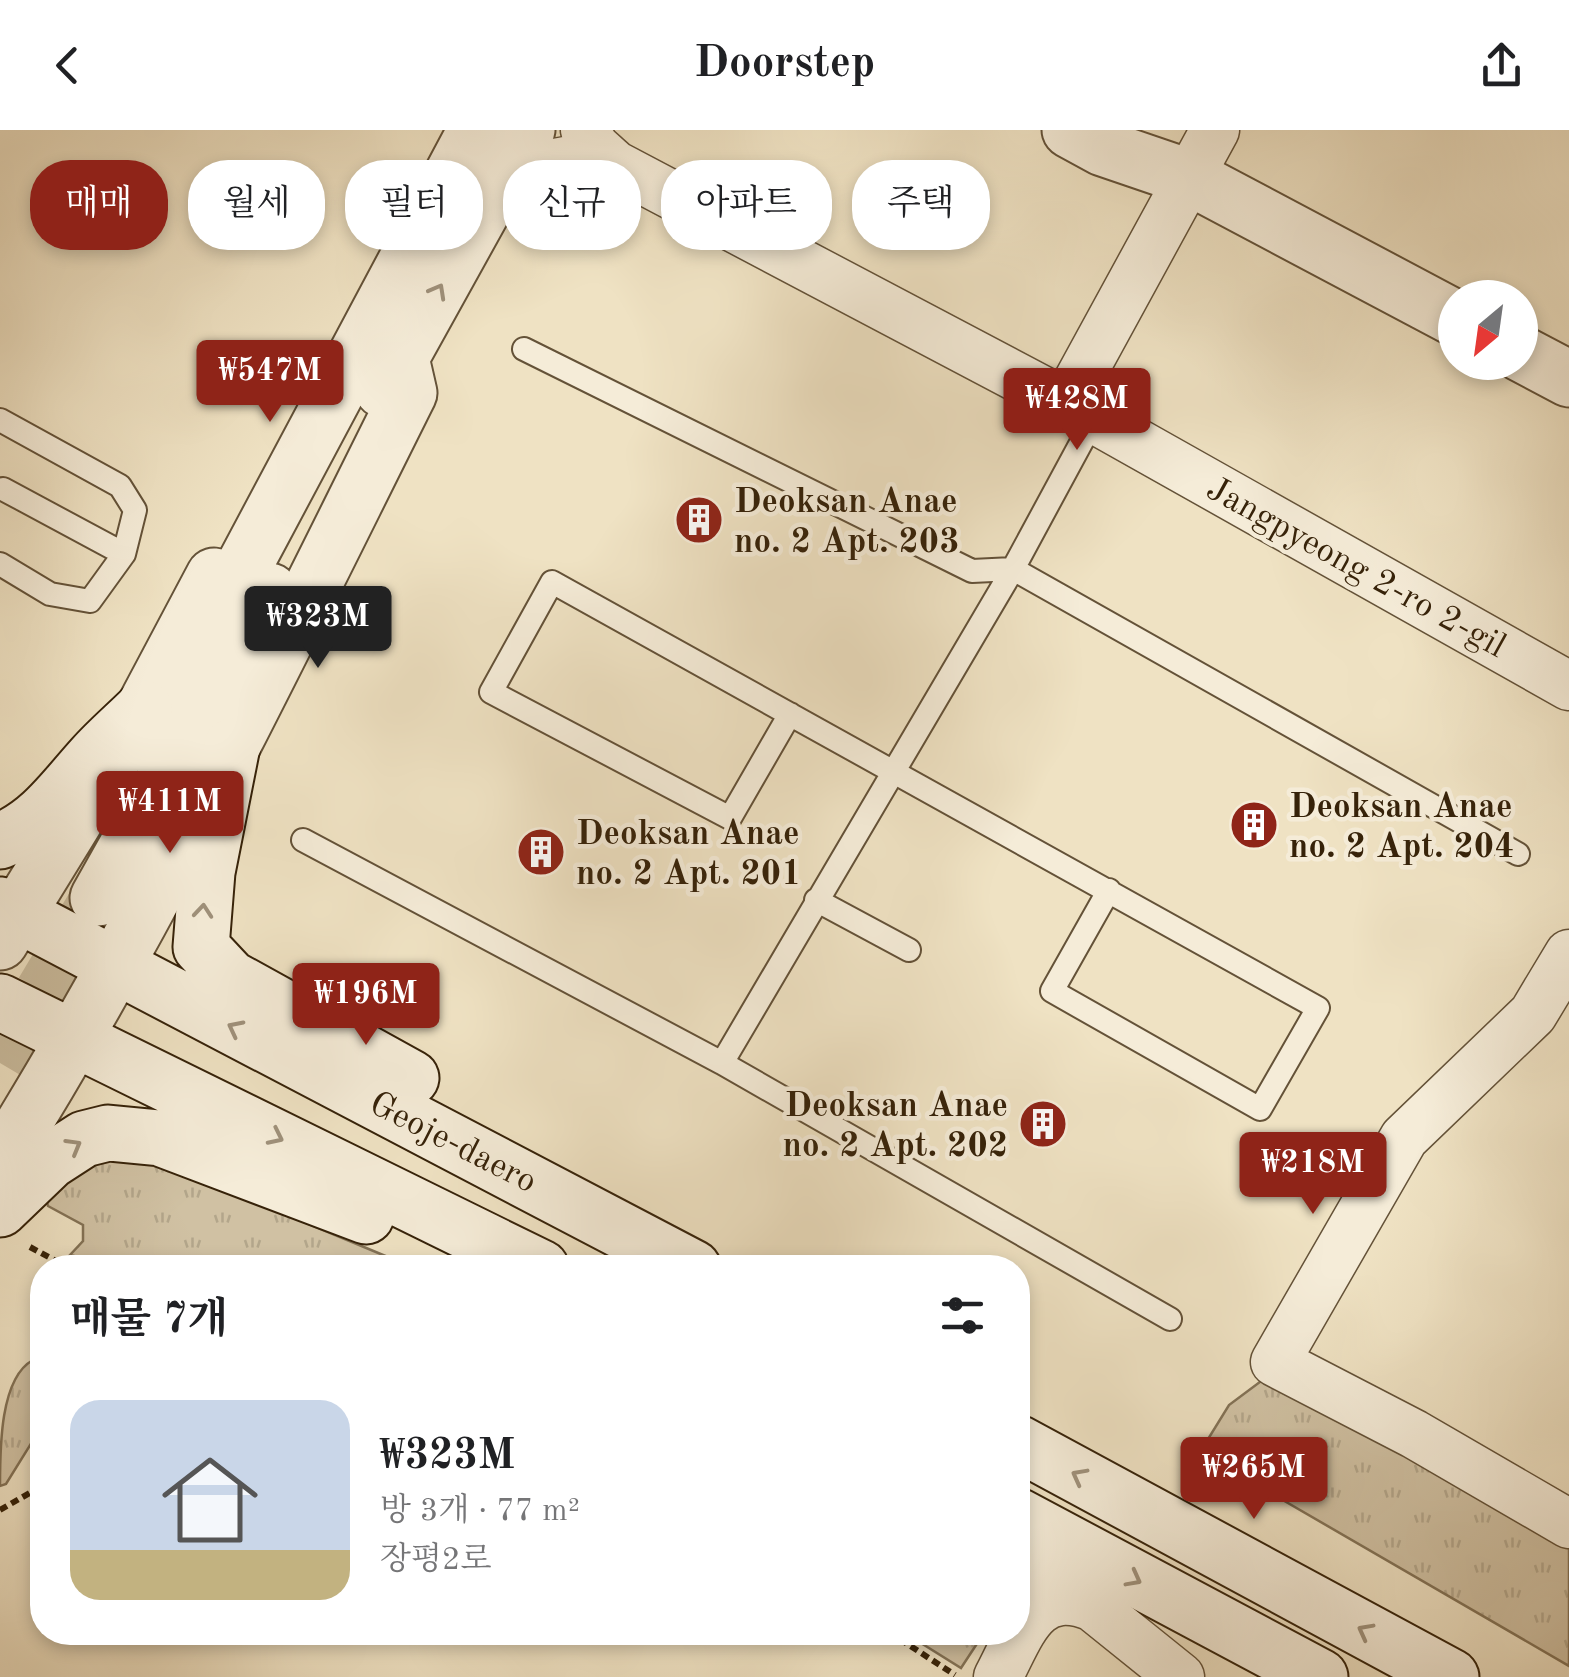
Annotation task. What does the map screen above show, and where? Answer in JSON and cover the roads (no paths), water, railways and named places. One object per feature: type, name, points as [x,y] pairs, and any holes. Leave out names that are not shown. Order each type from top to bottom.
[{"type":"main road","points":[[1070,130],[1103,148],[1191,178],[1438,309]]},
{"type":"main road","points":[[384,346],[503,144]]},
{"type":"main road","points":[[83,890],[338,342],[384,346]]},
{"type":"main road","points":[[0,1162],[117,966],[410,393],[384,346]]},
{"type":"main road","points":[[1538,363],[1569,379]]},
{"type":"main road","points":[[232,746],[207,872],[202,946],[230,978],[561,1160],[583,1184],[592,1212]]},
{"type":"main road","points":[[0,841],[21,833],[43,816],[96,754],[151,748]]},
{"type":"main road","points":[[6,920],[151,748]]},
{"type":"main road","name":"Geoje-daero","points":[[6,920],[117,966],[670,1255]]},
{"type":"main road","points":[[0,1002],[515,1255]]},
{"type":"main road","points":[[9,1224],[50,1161],[84,1138],[108,1133],[160,1138],[465,1255]]},
{"type":"main road","points":[[1030,1449],[1451,1677]]},
{"type":"main road","points":[[1030,1522],[1320,1677]]},
{"type":"street","points":[[1080,411],[1215,130]]},
{"type":"street","points":[[503,144],[566,161],[600,148]]},
{"type":"street","name":"Jangpyeong 2-ro 2-gil","points":[[600,148],[1080,411],[1569,686]]},
{"type":"street","points":[[1569,954],[1534,1014],[1404,1138],[1275,1362],[1414,1434],[1569,1524]]},
{"type":"street","points":[[1030,1560],[1180,1677]]},
{"type":"street","points":[[1030,1593],[1058,1601],[1076,1600],[1093,1607]]},
{"type":"street","points":[[998,1677],[1008,1645]]},
{"type":"lane","points":[[524,349],[972,571],[1013,569],[1518,854]]},
{"type":"lane","points":[[722,1063],[1013,569],[1080,411]]},
{"type":"lane","points":[[0,420],[120,486],[136,510],[124,554],[90,600],[50,594],[0,564]]},
{"type":"lane","points":[[3,490],[124,554]]},
{"type":"lane","points":[[790,714],[730,818],[491,692],[552,582],[1109,890],[1318,1008],[1260,1109],[1052,990],[1109,890]]},
{"type":"lane","points":[[303,840],[722,1063],[1170,1319]]},
{"type":"lane","points":[[816,900],[908,950]]},
{"type":"tunnel","points":[[0,1063],[96,902]]},
{"type":"place","name":"Deoksan Anae no. 2 Apt. 203","points":[[699,520]]},
{"type":"place","name":"Deoksan Anae no. 2 Apt. 204","points":[[1254,825]]},
{"type":"place","name":"Deoksan Anae no. 2 Apt. 201","points":[[541,852]]},
{"type":"place","name":"Deoksan Anae no. 2 Apt. 202","points":[[1043,1124]]}]
